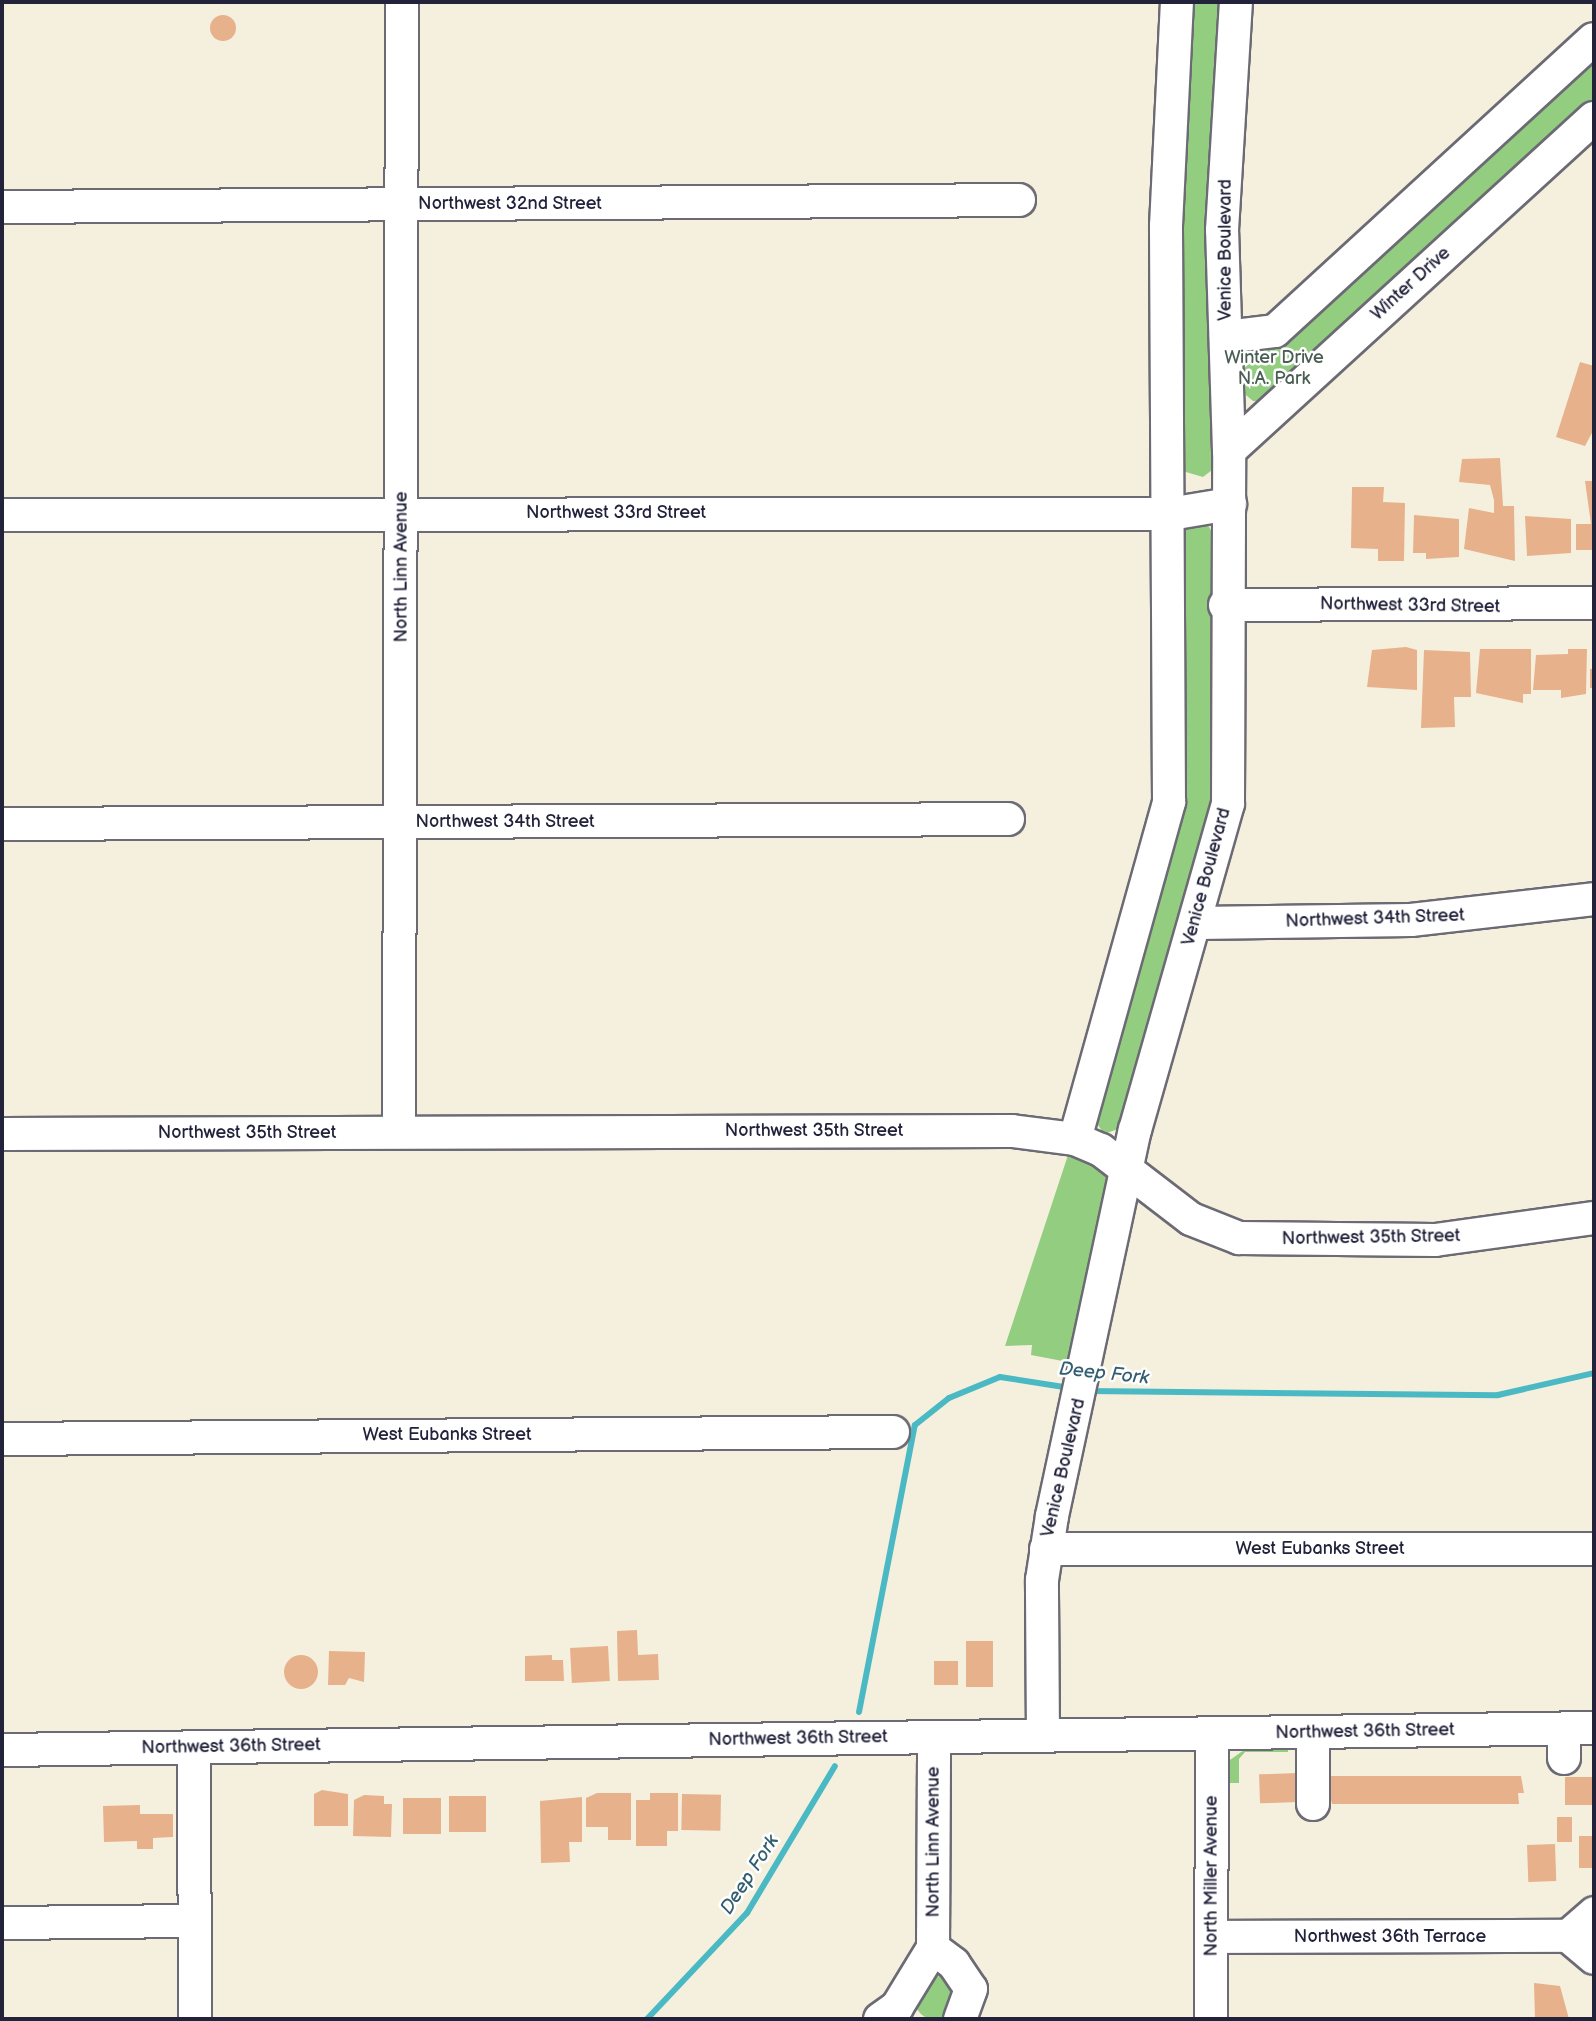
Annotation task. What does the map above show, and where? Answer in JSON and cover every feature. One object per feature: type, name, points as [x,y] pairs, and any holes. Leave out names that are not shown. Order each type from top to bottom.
[{"type":"street","name":"North Linn Avenue","points":[[399,1132],[402,2]]},
{"type":"street","points":[[1075,1139],[1169,803],[1170,514],[1166,226],[1177,2]]},
{"type":"street","name":"Venice Boulevard","points":[[1043,1736],[1046,1549],[1088,1364],[1127,1166],[1197,923],[1228,804],[1225,605],[1230,504],[1222,230],[1236,2]]},
{"type":"street","points":[[1226,337],[1275,331],[1594,39]]},
{"type":"street","name":"Winter Drive","points":[[1229,451],[1594,118]]},
{"type":"street","name":"Northwest 32nd Street","points":[[2,207],[1019,200]]},
{"type":"street","name":"Northwest 33rd Street","points":[[2,515],[1170,514],[1230,504]]},
{"type":"street","name":"Northwest 33rd Street","points":[[1225,605],[1594,603]]},
{"type":"street","name":"Northwest 34th Street","points":[[2,824],[1008,819]]},
{"type":"street","name":"Northwest 34th Street","points":[[1197,923],[1376,922],[1594,899]]},
{"type":"street","name":"Northwest 35th Street","points":[[2,1134],[1012,1130],[1075,1139],[1127,1166],[1191,1219],[1239,1238],[1435,1240],[1594,1218]]},
{"type":"street","name":"West Eubanks Street","points":[[2,1439],[893,1432]]},
{"type":"street","name":"West Eubanks Street","points":[[1046,1549],[1594,1549]]},
{"type":"street","points":[[1313,1732],[1313,1804]]},
{"type":"street","name":"Northwest 36th Street","points":[[2,1750],[1313,1732],[1526,1744],[1574,1739]]},
{"type":"street","name":"North Miller Avenue","points":[[1211,2019],[1212,1734]]},
{"type":"street","name":"North Linn Avenue","points":[[933,1948],[934,1737]]},
{"type":"street","points":[[194,1748],[195,2019]]},
{"type":"street","points":[[1594,1913],[1568,1936],[1594,1958]]},
{"type":"street","points":[[2,1923],[195,1921]]},
{"type":"street","name":"Northwest 36th Terrace","points":[[1213,1937],[1568,1936]]},
{"type":"street","points":[[895,2015],[933,1948],[954,1964],[971,1989],[960,2019]]},
{"type":"green space","points":[[1187,2],[1226,2],[1216,467],[1203,477],[1179,470],[1173,206]]},
{"type":"green space","name":"Winter Drive N.A. Park","points":[[1594,56],[1594,104],[1269,402],[1253,401],[1240,390],[1239,375],[1247,365]]},
{"type":"green space","points":[[1186,523],[1208,525],[1214,536],[1213,829],[1124,1127],[1104,1134],[1092,1116],[1177,816],[1178,533]]},
{"type":"green space","points":[[1069,1152],[1089,1159],[1111,1182],[1073,1363],[1031,1355],[1032,1345],[1005,1346]]},
{"type":"green space","points":[[1247,1748],[1288,1748],[1288,1752],[1245,1752],[1239,1759],[1239,1783],[1229,1783],[1227,1762]]},
{"type":"green space","points":[[936,1976],[945,1977],[952,1982],[957,1989],[957,2007],[952,2014],[945,2019],[936,2020],[927,2019],[920,2014],[915,2007],[914,1998],[915,1989],[920,1982],[927,1977]]},
{"type":"building","points":[[223,15],[232,19],[236,28],[232,37],[223,41],[214,37],[210,28],[214,19]]},
{"type":"building","points":[[1580,362],[1594,366],[1594,429],[1585,446],[1556,437]]},
{"type":"building","points":[[1500,458],[1503,506],[1514,506],[1515,561],[1464,549],[1469,508],[1494,513],[1494,500],[1490,485],[1459,482],[1462,459]]},
{"type":"building","points":[[1585,481],[1594,481],[1594,550],[1576,550],[1576,524],[1591,524]]},
{"type":"building","points":[[1352,487],[1384,487],[1383,502],[1405,503],[1404,561],[1378,561],[1378,549],[1351,548]]},
{"type":"building","points":[[1414,515],[1459,519],[1459,557],[1426,559],[1426,553],[1413,553]]},
{"type":"building","points":[[1525,516],[1571,519],[1571,553],[1527,556]]},
{"type":"building","points":[[1406,647],[1417,650],[1417,690],[1367,687],[1372,650]]},
{"type":"building","points":[[1480,649],[1531,649],[1531,694],[1523,694],[1523,703],[1476,693]]},
{"type":"building","points":[[1568,649],[1587,649],[1586,694],[1561,698],[1561,690],[1533,690],[1536,655],[1568,654]]},
{"type":"building","points":[[1424,650],[1470,652],[1471,697],[1454,697],[1455,727],[1421,728]]},
{"type":"building","points":[[1590,669],[1594,669],[1594,688],[1590,688]]},
{"type":"building","points":[[637,1630],[638,1655],[658,1654],[659,1680],[618,1681],[617,1631]]},
{"type":"building","points":[[966,1641],[993,1641],[993,1687],[966,1687]]},
{"type":"building","points":[[608,1646],[610,1681],[572,1683],[570,1648]]},
{"type":"building","points":[[329,1651],[365,1652],[364,1682],[349,1678],[345,1685],[328,1685]]},
{"type":"building","points":[[301,1655],[313,1660],[318,1672],[313,1684],[301,1689],[289,1684],[284,1672],[289,1660]]},
{"type":"building","points":[[552,1655],[552,1660],[563,1660],[564,1681],[525,1681],[525,1656]]},
{"type":"building","points":[[934,1661],[958,1661],[958,1685],[934,1685]]},
{"type":"building","points":[[1298,1773],[1299,1802],[1260,1803],[1259,1774]]},
{"type":"building","points":[[1325,1776],[1521,1776],[1524,1793],[1518,1793],[1519,1804],[1332,1804]]},
{"type":"building","points":[[1565,1777],[1594,1777],[1594,1805],[1565,1805]]},
{"type":"building","points":[[322,1790],[348,1794],[348,1826],[314,1826],[314,1794]]},
{"type":"building","points":[[597,1793],[631,1793],[631,1840],[608,1840],[608,1827],[586,1827],[586,1798]]},
{"type":"building","points":[[650,1793],[678,1793],[678,1831],[667,1831],[667,1846],[636,1846],[636,1800],[650,1800]]},
{"type":"building","points":[[682,1794],[721,1795],[720,1831],[681,1830]]},
{"type":"building","points":[[364,1795],[384,1796],[384,1804],[392,1804],[391,1837],[353,1836],[354,1800]]},
{"type":"building","points":[[449,1796],[486,1796],[486,1832],[449,1832]]},
{"type":"building","points":[[582,1797],[582,1842],[569,1842],[570,1862],[541,1863],[540,1801]]},
{"type":"building","points":[[403,1798],[441,1798],[441,1834],[403,1834]]},
{"type":"building","points":[[140,1805],[140,1814],[173,1814],[173,1837],[153,1838],[153,1849],[137,1849],[137,1841],[104,1842],[103,1806]]},
{"type":"building","points":[[1557,1817],[1572,1817],[1572,1842],[1557,1842]]},
{"type":"building","points":[[1579,1836],[1594,1836],[1594,1868],[1579,1868]]},
{"type":"building","points":[[1555,1844],[1556,1881],[1528,1882],[1527,1845]]},
{"type":"building","points":[[1534,1983],[1560,1986],[1569,2019],[1535,2019]]},
{"type":"waterway","name":"Deep Fork","points":[[1088,1391],[1498,1395],[1594,1373]]},
{"type":"waterway","name":"Deep Fork","points":[[859,1712],[915,1425],[949,1398],[1000,1377],[1070,1388]]},
{"type":"waterway","name":"Deep Fork","points":[[647,2019],[747,1913],[835,1766]]}]
